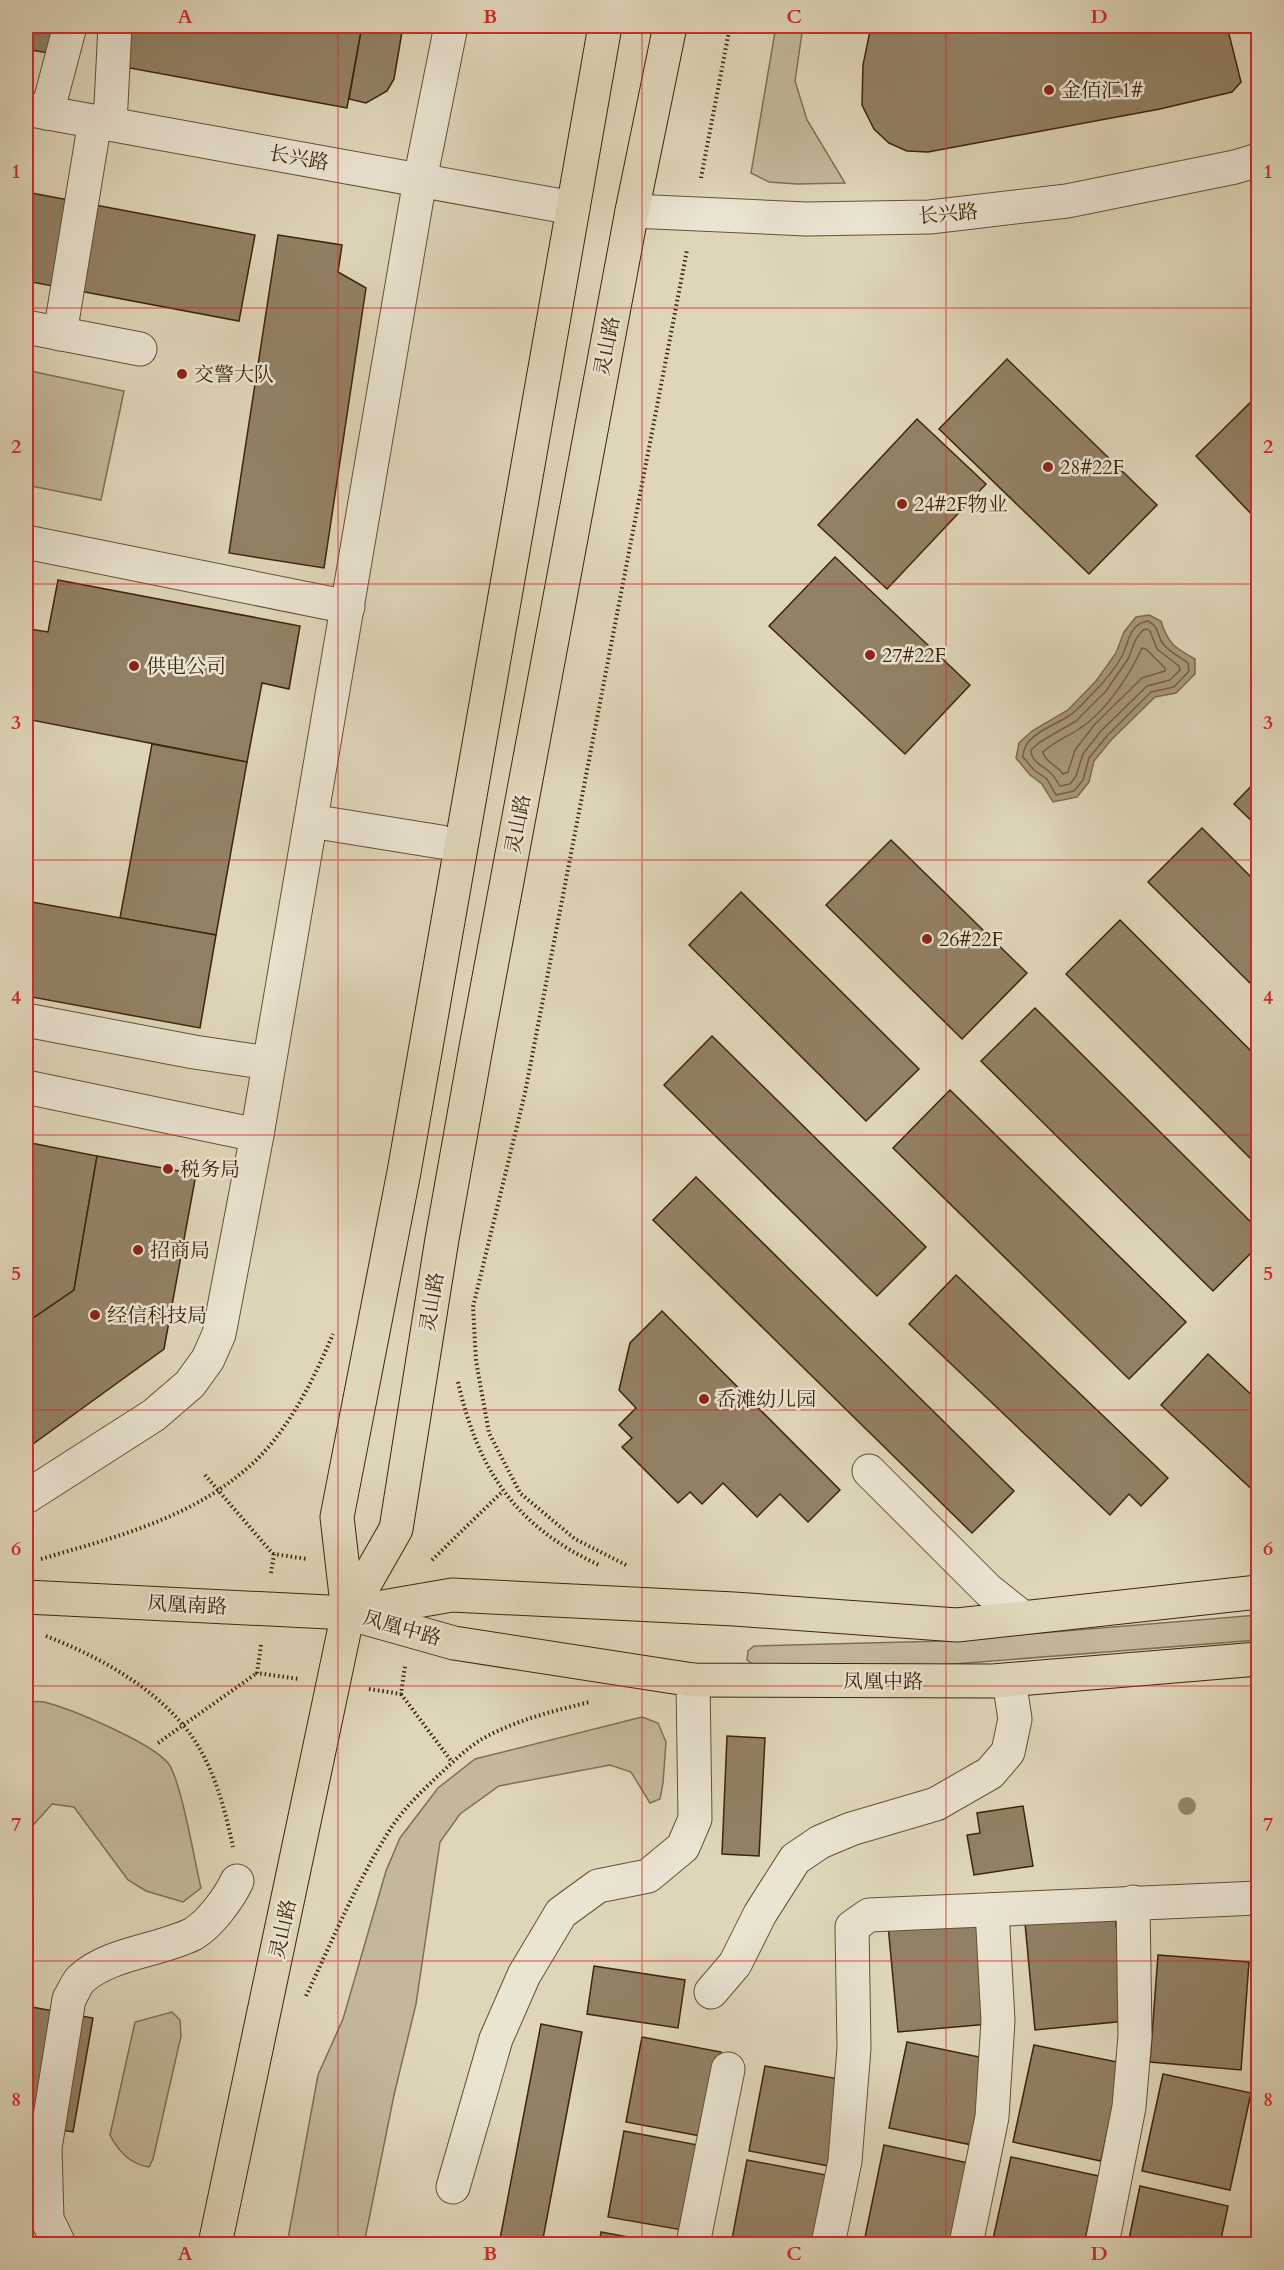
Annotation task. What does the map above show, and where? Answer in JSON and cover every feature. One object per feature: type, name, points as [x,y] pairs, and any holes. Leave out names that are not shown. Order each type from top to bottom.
[{"type":"main road","name":"灵山路","points":[[348,1613],[338,1517],[404,1172],[605,26]]},
{"type":"main road","name":"灵山路","points":[[215,2244],[348,1613],[396,1529],[442,1239],[477,1042],[632,212],[670,26]]},
{"type":"main road","name":"凤凰中路","points":[[348,1613],[452,1595],[734,1609],[957,1625],[1258,1592]]},
{"type":"main road","name":"凤凰南路","points":[[26,1597],[348,1613]]},
{"type":"main road","name":"凤凰中路","points":[[348,1613],[454,1643],[693,1680],[1009,1680],[1258,1659]]},
{"type":"street","points":[[36,111],[70,26]]},
{"type":"street","points":[[60,334],[103,122],[115,26]]},
{"type":"street","points":[[26,1497],[154,1415],[190,1384],[208,1359],[219,1334],[257,1135],[420,180],[451,26]]},
{"type":"street","name":"长兴路","points":[[36,111],[573,208]]},
{"type":"street","name":"长兴路","points":[[632,212],[806,219],[930,217],[1067,201],[1257,164]]},
{"type":"street","points":[[26,327],[140,350]]},
{"type":"street","points":[[26,542],[348,607]]},
{"type":"street","points":[[310,820],[441,842]]},
{"type":"street","points":[[26,1020],[194,1052],[269,1063]]},
{"type":"street","points":[[26,1087],[257,1135]]},
{"type":"street","points":[[869,1471],[988,1590],[1022,1617]]},
{"type":"street","points":[[453,2187],[496,2039],[524,1975],[561,1913],[598,1886],[648,1876],[683,1847],[695,1819],[693,1680]]},
{"type":"street","points":[[711,1992],[735,1964],[760,1914],[795,1859],[820,1842],[851,1829],[936,1804],[990,1773],[1008,1752],[1016,1719],[1009,1680]]},
{"type":"street","points":[[59,2244],[47,2219],[45,2148],[69,1999],[80,1980],[99,1967],[194,1933],[215,1914],[232,1893],[237,1881]]},
{"type":"street","points":[[828,2244],[845,2161],[854,2048],[852,1927],[869,1916],[1258,1898]]},
{"type":"street","points":[[1102,2244],[1129,2107],[1135,2036],[1133,1902]]},
{"type":"street","points":[[966,2244],[992,2116],[998,2021],[992,1910]]},
{"type":"street","points":[[693,2244],[728,2069]]},
{"type":"path","points":[[627,1566],[575,1539],[520,1493],[489,1433],[476,1361],[473,1307],[525,1093],[730,26]]},
{"type":"path","points":[[34,1561],[132,1533],[172,1516],[218,1491],[246,1470],[271,1443],[292,1414],[311,1382],[335,1329]]},
{"type":"path","points":[[456,1373],[478,1450],[503,1491],[521,1513],[547,1536],[609,1569]]},
{"type":"path","points":[[205,1475],[274,1554]]},
{"type":"path","points":[[426,1566],[503,1491]]},
{"type":"path","points":[[44,1636],[108,1664],[149,1693],[183,1725],[204,1756],[220,1794],[232,1846],[237,1881]]},
{"type":"path","points":[[158,1743],[257,1673]]},
{"type":"path","points":[[401,1694],[452,1762]]},
{"type":"shaded area","points":[[776,26],[803,26],[795,81],[807,120],[845,183],[769,182],[751,173]]},
{"type":"shaded area","points":[[26,370],[124,391],[101,500],[26,485]]},
{"type":"shaded area","points":[[1258,1615],[1258,1640],[929,1666],[754,1665],[747,1660],[748,1651],[754,1646],[944,1641]]},
{"type":"shaded area","points":[[26,1702],[44,1702],[91,1719],[128,1736],[168,1763],[183,1803],[201,1888],[183,1902],[146,1891],[128,1880],[74,1807],[52,1804],[26,1833]]},
{"type":"shaded area","points":[[642,1717],[658,1723],[666,1742],[660,1799],[650,1803],[631,1772],[610,1765],[499,1786],[460,1814],[440,1842],[416,2004],[394,2095],[364,2244],[287,2244],[318,2075],[343,2019],[386,1871],[400,1838],[438,1788],[475,1759]]},
{"type":"shaded area","points":[[172,2012],[180,2020],[181,2036],[153,2159],[149,2167],[125,2156],[110,2135],[135,2022]]},
{"type":"water","points":[[1149,615],[1161,621],[1166,635],[1173,644],[1195,659],[1195,674],[1176,693],[1155,697],[1111,740],[1094,761],[1089,782],[1077,797],[1053,802],[1042,784],[1030,775],[1016,758],[1019,743],[1032,731],[1068,710],[1096,681],[1116,653],[1124,632],[1136,617]]},
{"type":"building","points":[[26,26],[59,26],[54,54],[26,49]]},
{"type":"building","points":[[116,26],[362,26],[347,108],[108,64]]},
{"type":"building","points":[[362,26],[403,26],[394,79],[387,91],[366,103],[349,99]]},
{"type":"building","name":"金佰汇1#","points":[[871,26],[1227,26],[1241,82],[1232,92],[1160,109],[928,152],[907,151],[889,143],[874,129],[862,105],[863,65]]},
{"type":"building","points":[[26,192],[255,235],[239,321],[26,281]]},
{"type":"building","points":[[278,235],[342,245],[338,272],[366,288],[324,568],[229,553]]},
{"type":"building","name":"28#22F","points":[[1007,359],[1157,505],[1089,574],[939,429]]},
{"type":"building","points":[[1256,397],[1258,400],[1258,521],[1196,456]]},
{"type":"building","name":"24#2F物业","points":[[917,419],[986,484],[887,589],[818,525]]},
{"type":"building","name":"27#22F","points":[[835,557],[970,685],[905,754],[769,626]]},
{"type":"building","points":[[58,580],[300,626],[289,689],[262,683],[247,762],[26,719],[26,653],[30,629],[48,632]]},
{"type":"building","points":[[26,624],[32,625],[26,660]]},
{"type":"building","points":[[152,744],[247,762],[216,935],[120,918]]},
{"type":"building","points":[[1258,779],[1258,827],[1234,804]]},
{"type":"building","points":[[1202,828],[1258,884],[1258,991],[1148,882]]},
{"type":"building","name":"26#22F","points":[[891,840],[1027,973],[962,1039],[826,905]]},
{"type":"building","points":[[741,892],[919,1069],[866,1121],[689,945]]},
{"type":"building","points":[[26,901],[216,935],[200,1028],[26,996]]},
{"type":"building","points":[[1120,920],[1258,1058],[1258,1166],[1066,974]]},
{"type":"building","points":[[1035,1008],[1258,1229],[1258,1246],[1213,1291],[981,1061]]},
{"type":"building","points":[[712,1036],[926,1247],[877,1296],[664,1085]]},
{"type":"building","points":[[950,1090],[1186,1322],[1129,1379],[893,1148]]},
{"type":"building","points":[[26,1142],[97,1156],[74,1290],[26,1323]]},
{"type":"building","points":[[97,1156],[196,1174],[164,1349],[26,1449],[26,1323],[74,1290]]},
{"type":"building","points":[[696,1177],[1014,1491],[972,1533],[653,1220]]},
{"type":"building","points":[[956,1275],[1168,1478],[1141,1506],[1129,1494],[1110,1515],[909,1324]]},
{"type":"building","points":[[662,1311],[840,1490],[808,1522],[780,1494],[757,1517],[723,1483],[702,1504],[690,1492],[678,1503],[622,1447],[632,1438],[619,1425],[636,1408],[619,1390],[630,1343]]},
{"type":"building","points":[[1208,1354],[1258,1401],[1258,1495],[1161,1405]]},
{"type":"building","points":[[727,1736],[765,1738],[759,1856],[722,1854]]},
{"type":"building","points":[[1023,1806],[1033,1866],[974,1875],[967,1835],[980,1833],[977,1813]]},
{"type":"building","points":[[1115,1914],[1126,2021],[1035,2030],[1025,1923]]},
{"type":"building","points":[[979,1917],[989,2024],[898,2032],[888,1925]]},
{"type":"building","points":[[1158,1955],[1249,1962],[1241,2070],[1150,2062]]},
{"type":"building","points":[[594,1966],[685,1980],[678,2028],[587,2014]]},
{"type":"building","points":[[26,2006],[93,2018],[73,2132],[26,2124]]},
{"type":"building","points":[[541,2024],[582,2032],[542,2244],[499,2244]]},
{"type":"building","points":[[642,2037],[721,2052],[706,2137],[626,2122]]},
{"type":"building","points":[[907,2042],[989,2059],[972,2145],[889,2128]]},
{"type":"building","points":[[1034,2045],[1122,2063],[1101,2161],[1013,2142]]},
{"type":"building","points":[[765,2066],[845,2080],[829,2166],[749,2151]]},
{"type":"building","points":[[1163,2074],[1251,2093],[1230,2190],[1142,2171]]},
{"type":"building","points":[[624,2131],[703,2146],[688,2231],[608,2217]]},
{"type":"building","points":[[884,2145],[973,2164],[955,2244],[864,2242]]},
{"type":"building","points":[[1011,2157],[1099,2176],[1084,2244],[992,2244]]},
{"type":"building","points":[[747,2160],[826,2175],[813,2244],[731,2244]]},
{"type":"building","points":[[1140,2186],[1228,2206],[1220,2244],[1128,2244]]},
{"type":"building","points":[[601,2232],[666,2244],[599,2244]]},
{"type":"place","name":"金佰汇1#","points":[[1049,90]]},
{"type":"place","name":"交警大队","points":[[182,374]]},
{"type":"place","name":"28#22F","points":[[1048,467]]},
{"type":"place","name":"24#2F物业","points":[[902,504]]},
{"type":"place","name":"27#22F","points":[[870,655]]},
{"type":"place","name":"供电公司","points":[[134,666]]},
{"type":"place","name":"26#22F","points":[[927,939]]},
{"type":"place","name":"税务局","points":[[168,1169]]},
{"type":"place","name":"招商局","points":[[138,1250]]},
{"type":"place","name":"经信科技局","points":[[95,1315]]},
{"type":"place","name":"岙滩幼儿园","points":[[704,1399]]}]
